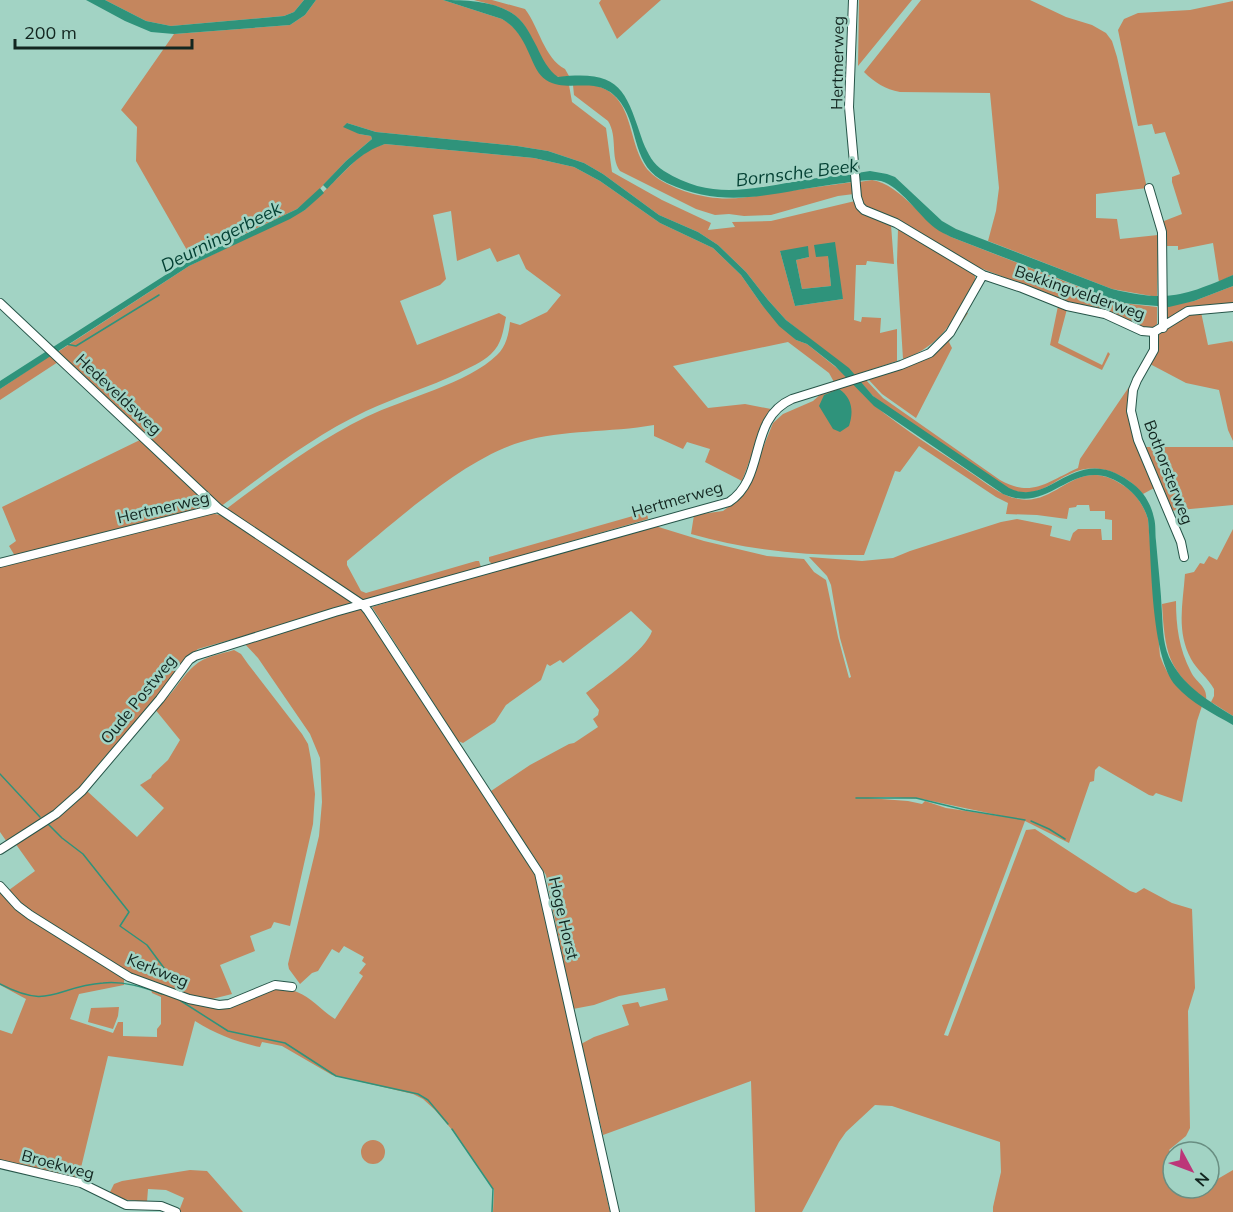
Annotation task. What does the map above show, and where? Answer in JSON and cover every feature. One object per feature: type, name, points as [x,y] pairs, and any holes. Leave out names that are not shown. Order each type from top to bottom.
[{"type":"street","name":"Hertmerweg","points":[[0,563],[218,508],[363,605],[648,523],[724,504],[735,498],[744,487],[766,423],[773,411],[792,399],[926,356],[936,349],[956,324],[983,275],[896,223],[864,210],[858,203],[849,106],[853,0]]},
{"type":"street","name":"Bothorsterweg","points":[[1149,188],[1162,232],[1162,308],[1154,350],[1133,390],[1131,411],[1138,440],[1184,557]]},
{"type":"street","name":"Bekkingvelderweg","points":[[983,275],[1067,306],[1105,314],[1136,329],[1158,330],[1188,311],[1233,307]]},
{"type":"street","name":"Hedeveldsweg","points":[[0,303],[218,508]]},
{"type":"street","name":"Oude Postweg","points":[[0,850],[56,814],[82,790],[189,660],[195,656],[363,605]]},
{"type":"street","name":"Hoge Horst","points":[[363,605],[539,873],[615,1212]]},
{"type":"street","name":"Kerkweg","points":[[0,886],[18,906],[30,915],[117,971],[169,992],[219,1005],[229,1004],[276,985],[292,987]]},
{"type":"street","name":"Broekweg","points":[[0,1164],[81,1184],[126,1205],[161,1206],[176,1212]]},
{"type":"shaded area","points":[[86,0],[105,0],[146,21],[171,26],[284,16],[294,12],[304,0],[316,0],[305,15],[290,25],[174,34],[151,32]]},
{"type":"shaded area","points":[[105,0],[304,0],[294,12],[284,16],[171,26],[146,21]]},
{"type":"shaded area","points":[[316,0],[443,0],[502,19],[517,32],[561,85],[569,85],[572,102],[606,128],[612,172],[662,200],[711,223],[708,230],[735,227],[732,222],[771,221],[855,201],[864,213],[891,225],[894,264],[867,261],[866,265],[856,265],[854,320],[861,322],[862,317],[881,318],[880,333],[897,329],[897,361],[855,375],[786,320],[746,272],[718,245],[698,232],[659,215],[584,163],[548,151],[517,146],[376,132],[347,123],[359,134],[371,136],[372,139],[346,161],[314,195],[297,209],[192,259],[136,161],[137,127],[121,110],[174,34],[290,25],[305,15]],"holes":[[[780,251],[809,257],[796,260],[802,289],[831,286],[828,256],[843,299],[795,306]]]},
{"type":"shaded area","points":[[443,0],[481,2],[508,11],[523,23],[546,64],[558,77],[595,77],[617,87],[625,96],[643,142],[654,162],[664,171],[696,186],[727,190],[759,188],[870,171],[887,174],[895,177],[942,221],[956,229],[1112,289],[1147,295],[1174,295],[1187,293],[1233,275],[1233,286],[1194,301],[1169,307],[1122,303],[951,237],[935,228],[895,189],[881,181],[858,181],[751,197],[710,196],[689,191],[667,183],[655,176],[647,167],[627,113],[612,94],[603,88],[594,86],[565,86],[546,80],[540,75],[524,42],[502,19]]},
{"type":"shaded area","points":[[474,0],[492,0],[525,9],[552,58],[565,69],[569,76],[557,77],[549,70],[528,31],[517,17],[502,8]]},
{"type":"shaded area","points":[[601,0],[661,0],[617,39],[599,3]]},
{"type":"shaded area","points":[[859,0],[912,0],[858,66]]},
{"type":"shaded area","points":[[921,0],[1030,0],[1106,33],[1112,41],[1117,57],[1147,188],[1096,194],[1096,218],[1117,219],[1120,239],[1158,235],[1157,297],[1112,289],[988,241],[999,188],[990,93],[900,92],[880,85],[864,72]]},
{"type":"shaded area","points":[[1233,1],[1233,275],[1219,282],[1213,243],[1178,250],[1178,246],[1164,246],[1164,221],[1182,214],[1172,182],[1172,177],[1180,174],[1165,132],[1155,134],[1152,124],[1138,126],[1118,30],[1124,19],[1138,13],[1190,10]]},
{"type":"shaded area","points":[[587,84],[604,88],[615,96],[623,107],[642,161],[655,177],[677,188],[708,197],[735,198],[853,182],[854,194],[838,196],[771,215],[715,215],[696,209],[620,171],[615,160],[613,134],[608,121],[574,95],[573,85]]},
{"type":"shaded area","points":[[347,123],[376,132],[548,151],[584,163],[659,215],[698,232],[718,245],[746,272],[786,320],[849,368],[873,396],[1009,488],[1024,492],[1038,490],[1078,472],[1093,469],[1110,471],[1129,481],[1145,497],[1155,521],[1163,633],[1169,657],[1191,687],[1233,716],[1233,725],[1189,698],[1176,686],[1167,672],[1161,653],[1154,607],[1148,519],[1137,498],[1120,483],[1103,476],[1088,476],[1035,497],[1020,499],[1003,494],[874,406],[835,366],[779,326],[741,275],[713,248],[660,223],[600,181],[574,167],[534,158],[385,144],[360,157],[327,189],[323,185],[372,139],[371,136],[343,127]]},
{"type":"shaded area","points":[[385,144],[534,158],[574,167],[600,181],[660,223],[713,248],[741,275],[762,305],[796,340],[807,344],[848,377],[834,382],[829,373],[788,342],[673,366],[708,408],[745,404],[771,409],[766,416],[742,481],[705,462],[710,449],[687,442],[683,449],[654,436],[654,425],[554,435],[521,442],[499,450],[453,477],[347,561],[361,591],[366,593],[476,561],[479,561],[481,567],[363,601],[225,510],[293,460],[329,437],[381,410],[453,382],[485,365],[503,348],[510,322],[520,325],[547,312],[561,295],[526,269],[519,254],[497,262],[490,248],[457,261],[451,211],[433,215],[446,279],[440,285],[400,301],[417,345],[499,313],[506,317],[498,346],[483,360],[459,373],[377,406],[327,432],[220,507],[56,353],[189,266],[305,210],[357,159],[372,148]]},
{"type":"shaded area","points":[[872,180],[883,183],[903,196],[951,237],[1122,303],[1157,307],[1157,324],[1154,327],[1145,328],[1079,306],[975,266],[861,205],[859,182]]},
{"type":"shaded area","points":[[320,188],[324,193],[305,210],[189,266],[0,389],[0,381],[181,265],[297,209]]},
{"type":"shaded area","points":[[898,229],[972,272],[975,276],[975,285],[946,330],[928,347],[903,359],[897,262]]},
{"type":"shaded area","points":[[835,242],[843,299],[795,306],[780,251],[808,246],[809,257],[796,260],[802,289],[831,286],[828,256],[816,257],[814,245]]},
{"type":"shaded area","points":[[1233,286],[1233,304],[1168,319],[1166,317],[1165,306],[1194,301]]},
{"type":"shaded area","points":[[1058,306],[1067,309],[1058,343],[1102,365],[1108,352],[1110,354],[1102,370],[1050,345]]},
{"type":"shaded area","points":[[965,312],[968,313],[949,342],[952,348],[916,418],[882,394],[867,378],[921,360]]},
{"type":"shaded area","points":[[1201,312],[1208,345],[1232,341],[1233,343],[1233,441],[1228,430],[1219,390],[1186,383],[1150,364],[1157,335],[1181,317]]},
{"type":"shaded area","points":[[51,355],[58,362],[0,400],[0,389]]},
{"type":"shaded area","points":[[864,378],[883,398],[1000,480],[1021,488],[1031,488],[1048,483],[1078,468],[1080,459],[1133,381],[1129,394],[1129,422],[1137,449],[1154,488],[1143,494],[1119,475],[1110,471],[1090,469],[1070,474],[1033,492],[1013,490],[993,480],[885,406],[859,380]]},
{"type":"shaded area","points":[[852,382],[871,402],[897,423],[994,489],[1013,498],[1033,499],[1045,496],[1079,478],[1092,475],[1105,477],[1126,487],[1144,508],[1148,519],[1160,656],[1176,685],[1202,706],[1197,721],[1182,802],[1156,793],[1153,796],[1149,795],[1099,766],[1095,770],[1094,781],[1090,782],[1069,843],[1025,821],[944,1035],[948,1036],[1026,830],[1035,829],[1130,891],[1136,893],[1144,888],[1172,903],[1192,909],[1195,988],[1188,1011],[1190,1128],[1181,1140],[1161,1140],[1161,1200],[1221,1200],[1221,1177],[1233,1170],[1233,1212],[993,1212],[1001,1172],[1000,1142],[892,1106],[875,1105],[846,1132],[839,1142],[802,1212],[755,1212],[751,1081],[603,1135],[581,1044],[629,1025],[622,1005],[638,1002],[640,1007],[668,1000],[665,988],[619,996],[594,1005],[573,1009],[546,875],[491,791],[530,765],[574,743],[598,727],[593,719],[598,715],[599,710],[586,693],[633,656],[652,631],[631,611],[563,663],[560,660],[550,666],[547,664],[541,680],[506,705],[495,722],[463,743],[458,741],[372,607],[652,525],[704,541],[767,556],[804,559],[814,572],[826,580],[849,678],[851,677],[840,638],[831,585],[827,576],[809,557],[862,561],[893,558],[1001,522],[1017,519],[1052,526],[1050,536],[1070,541],[1073,533],[1078,529],[1101,529],[1102,540],[1112,540],[1112,520],[1105,519],[1105,511],[1090,511],[1089,505],[1069,508],[1067,519],[1006,514],[1008,503],[919,446],[900,472],[895,471],[864,555],[777,551],[712,540],[691,534],[694,515],[723,511],[740,498],[748,485],[773,423],[783,414],[813,401],[821,394]],"holes":[[[868,798],[922,799],[1007,817],[946,808],[925,801],[922,804]]]},
{"type":"shaded area","points":[[839,389],[847,396],[851,410],[849,426],[840,432],[833,429],[819,406],[824,395]]},
{"type":"shaded area","points":[[142,439],[207,500],[206,507],[15,556],[9,546],[16,541],[2,507]]},
{"type":"shaded area","points":[[1143,447],[1233,447],[1233,505],[1169,511]]},
{"type":"shaded area","points":[[647,512],[648,519],[492,564],[489,561],[489,557]]},
{"type":"shaded area","points":[[210,513],[220,515],[356,604],[198,649],[69,799],[7,842],[0,832],[0,566]]},
{"type":"shaded area","points":[[1233,529],[1233,716],[1211,702],[1214,689],[1196,667],[1186,648],[1182,617],[1185,574],[1194,572],[1200,563],[1204,564],[1209,556],[1217,560]]},
{"type":"shaded area","points":[[1176,601],[1181,646],[1193,676],[1205,691],[1206,700],[1183,679],[1170,658],[1162,604]]},
{"type":"shaded area","points":[[361,608],[534,868],[610,1212],[493,1212],[494,1190],[453,1131],[423,1099],[413,1094],[332,1075],[282,1046],[262,1042],[260,1047],[243,1043],[218,1034],[195,1021],[183,1066],[108,1056],[78,1180],[0,1162],[0,1030],[12,1034],[26,999],[0,985],[0,887],[19,911],[124,979],[124,985],[79,994],[70,1019],[113,1033],[118,1022],[123,1022],[123,1036],[157,1037],[157,1029],[161,1024],[161,997],[152,993],[151,990],[186,1002],[222,1007],[269,991],[287,989],[302,994],[335,1019],[363,976],[359,973],[366,964],[362,961],[364,957],[344,946],[339,953],[332,949],[318,971],[312,973],[300,984],[288,964],[319,836],[322,802],[320,758],[310,734],[258,658],[243,642]]},
{"type":"shaded area","points":[[234,650],[241,654],[308,744],[315,794],[313,824],[290,926],[274,922],[271,928],[250,936],[255,951],[220,965],[232,994],[204,1001],[140,980],[20,905],[9,890],[35,871],[15,843],[60,815],[87,791],[137,837],[164,808],[140,785],[151,778],[168,760],[180,740],[154,708],[166,699],[198,663]]},
{"type":"shaded area","points":[[119,1007],[113,1029],[88,1022],[91,1008]]},
{"type":"shaded area","points":[[373,1140],[381,1144],[385,1152],[381,1160],[373,1164],[365,1160],[361,1152],[365,1144]]},
{"type":"shaded area","points":[[190,1170],[207,1171],[243,1212],[181,1212],[179,1211],[184,1198],[166,1190],[148,1189],[147,1202],[120,1199],[109,1194],[114,1184],[122,1181]]},
{"type":"waterway","points":[[66,344],[76,346],[159,295]]},
{"type":"waterway","points":[[0,774],[40,817]]},
{"type":"waterway","points":[[856,798],[916,798],[965,810],[1025,820]]},
{"type":"waterway","points":[[1031,821],[1065,839]]},
{"type":"waterway","points":[[48,824],[83,854],[129,912],[120,926],[147,945],[181,991]]},
{"type":"waterway","points":[[0,984],[31,996],[53,995],[87,985],[111,983],[133,985],[162,994]]},
{"type":"waterway","points":[[181,1001],[228,1031],[285,1043],[336,1076],[418,1094],[428,1100],[448,1124]]},
{"type":"waterway","points":[[452,1129],[493,1189],[492,1212]]},
{"type":"water label","name":"Bornsche Beek","points":[[797,173]]},
{"type":"water label","name":"Deurningerbeek","points":[[221,237]]}]
